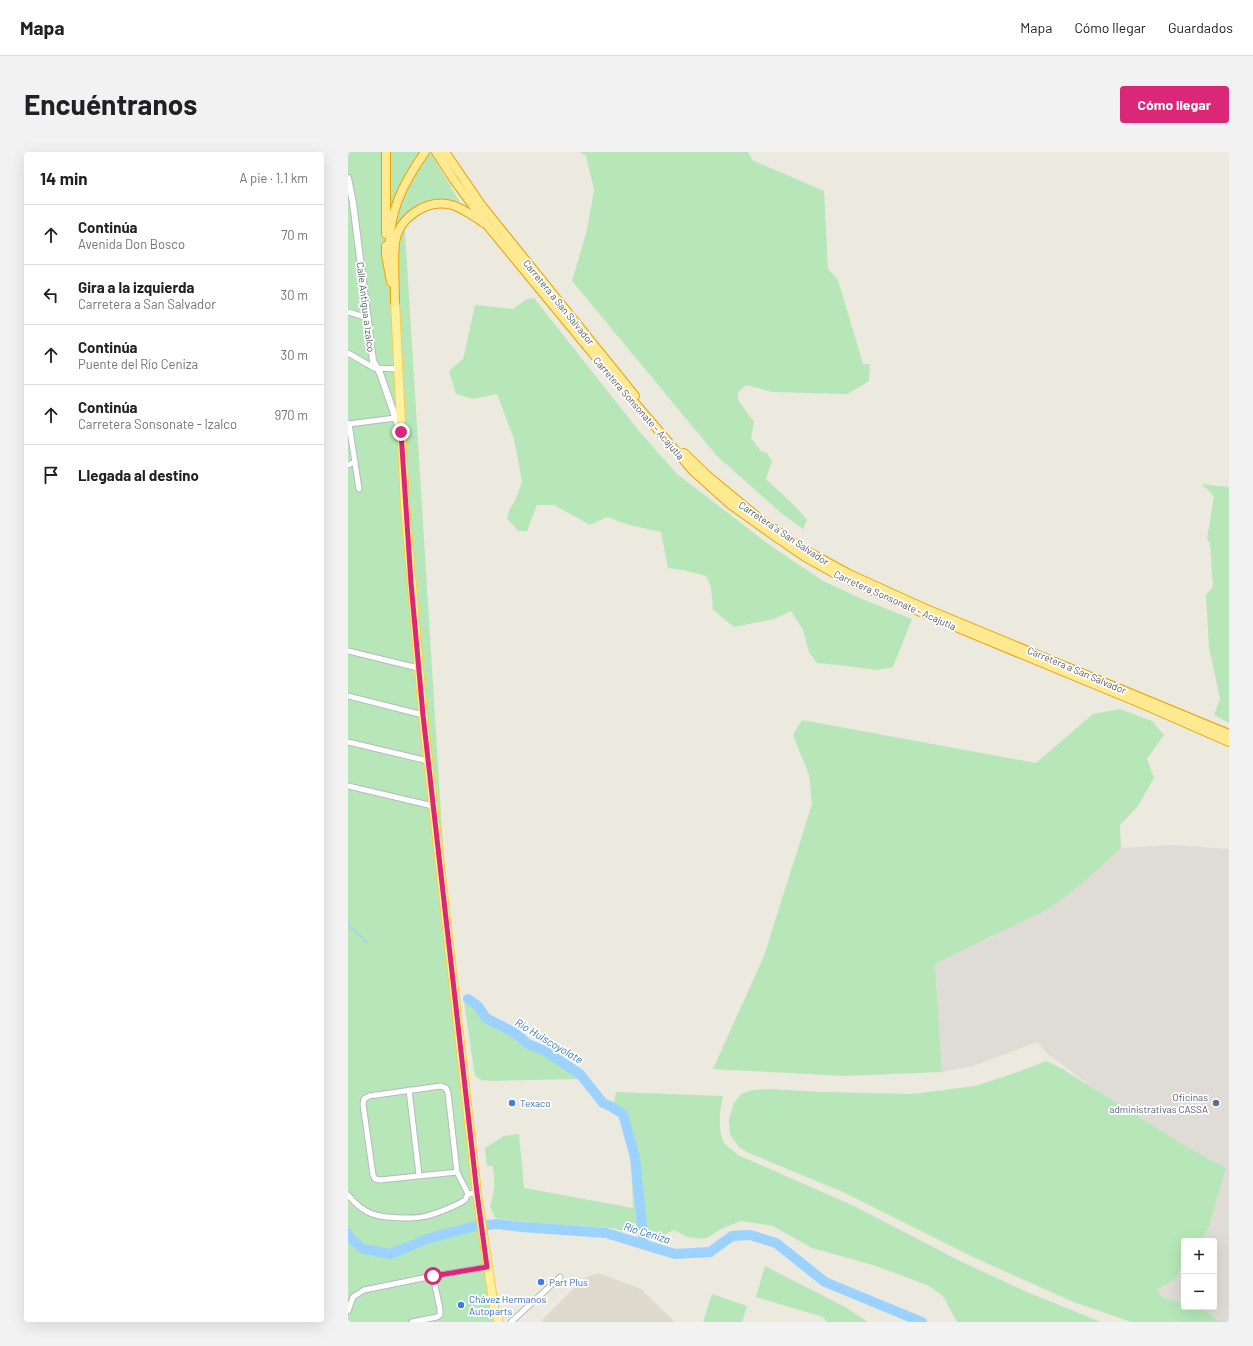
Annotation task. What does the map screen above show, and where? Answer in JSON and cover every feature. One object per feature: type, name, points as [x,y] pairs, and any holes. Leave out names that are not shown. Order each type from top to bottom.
[{"type":"highway","points":[[386,152],[386,255],[395,302]]},
{"type":"highway","points":[[395,302],[390,241],[391,223],[402,190],[410,174],[425,152]]},
{"type":"highway","name":"Carretera Sonsonate - Acajutla","points":[[436,152],[454,180],[487,225],[594,355],[693,471],[731,505],[805,557],[839,576],[1229,742]]},
{"type":"highway","name":"Carretera a San Salvador","points":[[445,152],[482,206],[604,358],[686,455],[708,476],[760,519],[826,562],[888,592],[1229,734]]},
{"type":"highway","points":[[395,302],[395,242],[400,228],[410,215],[423,207],[445,203],[460,208],[487,225]]},
{"type":"main road","points":[[395,302],[401,432],[418,668],[477,1193],[496,1322]]},
{"type":"main road","points":[[494,1307],[499,1322]]},
{"type":"street","name":"Calle Antigua a Izalco","points":[[348,178],[353,203],[373,361],[378,369],[401,432]]},
{"type":"street","points":[[348,312],[368,318]]},
{"type":"street","points":[[348,353],[365,364],[378,369],[398,369]]},
{"type":"street","points":[[359,489],[349,423],[395,418]]},
{"type":"street","points":[[348,465],[355,462]]},
{"type":"street","points":[[348,651],[418,668]]},
{"type":"street","points":[[348,696],[423,715]]},
{"type":"street","points":[[348,742],[428,761]]},
{"type":"street","points":[[348,786],[433,806]]},
{"type":"street","points":[[457,1172],[380,1180],[376,1179],[373,1175],[363,1104],[364,1099],[369,1096],[409,1090],[441,1086],[446,1088],[448,1093],[457,1172],[468,1194]]},
{"type":"street","points":[[409,1090],[419,1175]]},
{"type":"street","points":[[468,1194],[477,1193]]},
{"type":"street","points":[[348,1195],[356,1206],[373,1215],[386,1218],[418,1218],[430,1215],[462,1202],[468,1194]]},
{"type":"street","points":[[349,1309],[353,1297],[364,1290],[487,1267]]},
{"type":"street","points":[[412,1322],[437,1317],[440,1315],[433,1276]]},
{"type":"street","points":[[511,1322],[560,1277]]},
{"type":"shaded area","points":[[1174,845],[1229,849],[1229,1322],[1215,1319],[1208,1312],[1202,1310],[1217,1310],[1217,1238],[1201,1238],[1208,1229],[1226,1168],[1187,1147],[1093,1088],[1048,1054],[1037,1042],[973,1066],[942,1072],[935,964],[992,937],[1090,877],[1121,848]]},
{"type":"shaded area","points":[[1181,1270],[1181,1303],[1162,1297],[1157,1290],[1174,1280]]},
{"type":"shaded area","points":[[599,1273],[641,1289],[674,1322],[540,1322],[584,1278]]},
{"type":"green space","points":[[348,152],[421,152],[402,181],[403,200],[414,177],[430,152],[460,202],[444,199],[425,202],[404,216],[448,927],[498,1322],[348,1322]]},
{"type":"green space","points":[[580,152],[748,152],[752,160],[824,191],[828,269],[838,280],[863,364],[870,364],[869,381],[848,394],[772,392],[746,385],[738,392],[738,400],[754,422],[751,438],[761,451],[767,453],[772,461],[766,479],[796,507],[807,520],[803,529],[781,513],[717,456],[572,281],[587,230],[594,190],[586,156]]},
{"type":"green space","points":[[534,298],[639,431],[677,474],[771,546],[823,581],[862,599],[912,619],[893,667],[877,670],[817,663],[809,652],[803,630],[791,611],[774,619],[734,627],[713,610],[711,587],[706,576],[668,568],[661,532],[629,525],[607,517],[590,525],[554,505],[537,505],[527,531],[518,531],[507,518],[522,482],[514,439],[497,394],[473,399],[456,394],[449,371],[463,359],[475,305],[513,309],[527,299]]},
{"type":"green space","points":[[1202,484],[1229,487],[1229,723],[1214,715],[1220,699],[1209,647],[1206,595],[1213,587],[1210,543],[1207,539],[1214,496]]},
{"type":"green space","points":[[1120,709],[1152,721],[1164,735],[1147,759],[1154,778],[1138,806],[1120,825],[1121,848],[1090,877],[1050,908],[935,964],[942,1072],[844,1076],[713,1069],[764,956],[812,804],[809,775],[793,735],[802,720],[1036,763],[1093,714]]},
{"type":"green space","points":[[464,1002],[477,1008],[485,1020],[514,1033],[527,1044],[544,1052],[581,1079],[481,1080],[475,1076]]},
{"type":"green space","points":[[1046,1061],[1061,1068],[1187,1147],[1226,1168],[1208,1229],[1201,1238],[1181,1238],[1181,1270],[1174,1280],[1157,1290],[1162,1297],[1181,1303],[1181,1310],[1202,1310],[1208,1312],[1215,1319],[1229,1322],[1131,1322],[1071,1301],[975,1258],[843,1192],[749,1153],[740,1148],[730,1135],[729,1119],[734,1103],[741,1094],[753,1090],[768,1089],[912,1094],[975,1086]]},
{"type":"green space","points":[[616,1092],[723,1096],[720,1114],[722,1139],[725,1144],[738,1155],[854,1206],[962,1262],[1027,1292],[1101,1322],[957,1322],[943,1296],[927,1285],[873,1265],[812,1248],[773,1226],[741,1221],[723,1228],[705,1239],[687,1237],[674,1230],[659,1237],[652,1234],[635,1234],[611,1228],[541,1224],[495,1218],[490,1206],[494,1186],[493,1166],[487,1166],[485,1148],[504,1136],[519,1134],[524,1188],[633,1208],[631,1159],[620,1117],[612,1111]]},
{"type":"green space","points":[[765,1266],[847,1308],[868,1322],[827,1322],[823,1317],[756,1297]]},
{"type":"green space","points":[[712,1294],[747,1306],[742,1322],[703,1322]]},
{"type":"waterway","name":"Río Huiscoyolate","points":[[348,922],[351,928],[367,942]]},
{"type":"waterway","name":"Río Huiscoyolate","points":[[468,999],[478,1006],[486,1018],[515,1033],[528,1044],[545,1051],[580,1074],[603,1103],[623,1114],[635,1157],[644,1244]]},
{"type":"waterway","name":"Río Ceniza","points":[[348,1233],[350,1238],[363,1249],[390,1254],[427,1239],[471,1227],[497,1224],[606,1233],[675,1254],[710,1252],[732,1236],[750,1235],[776,1243],[825,1282],[922,1322]]},
{"type":"place","name":"Texaco","points":[[512,1103]]},
{"type":"place","name":"Oficinas administrativas CASSA","points":[[1216,1103]]},
{"type":"place","name":"Part Plus","points":[[541,1282]]},
{"type":"place","name":"Chávez Hermanos Autoparts","points":[[461,1305]]},
{"type":"route","points":[[401,432],[411,583],[423,715],[477,1193],[487,1267],[433,1276]]}]
